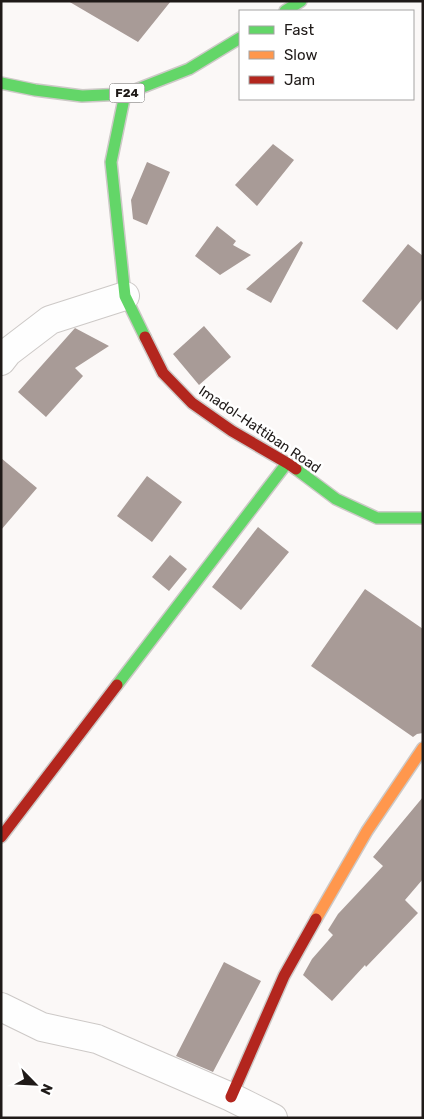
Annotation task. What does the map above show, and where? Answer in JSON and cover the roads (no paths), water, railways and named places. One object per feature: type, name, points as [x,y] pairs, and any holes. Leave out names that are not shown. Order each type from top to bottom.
[{"type":"street","points":[[287,10],[301,1]]},
{"type":"street","name":"F24","points":[[1,83],[35,90],[82,96],[125,94],[189,69],[239,39]]},
{"type":"street","name":"Imadol-Hattiban Road","points":[[125,94],[111,162],[126,296],[163,373],[192,403],[232,431],[287,463],[336,499],[377,518],[423,518]]},
{"type":"street","points":[[1,361],[8,352],[50,320],[126,296]]},
{"type":"street","points":[[1,837],[287,463]]},
{"type":"street","points":[[231,1097],[284,976],[367,831],[423,748]]},
{"type":"street","points":[[1,1007],[42,1027],[97,1039],[231,1097],[273,1118]]}]
